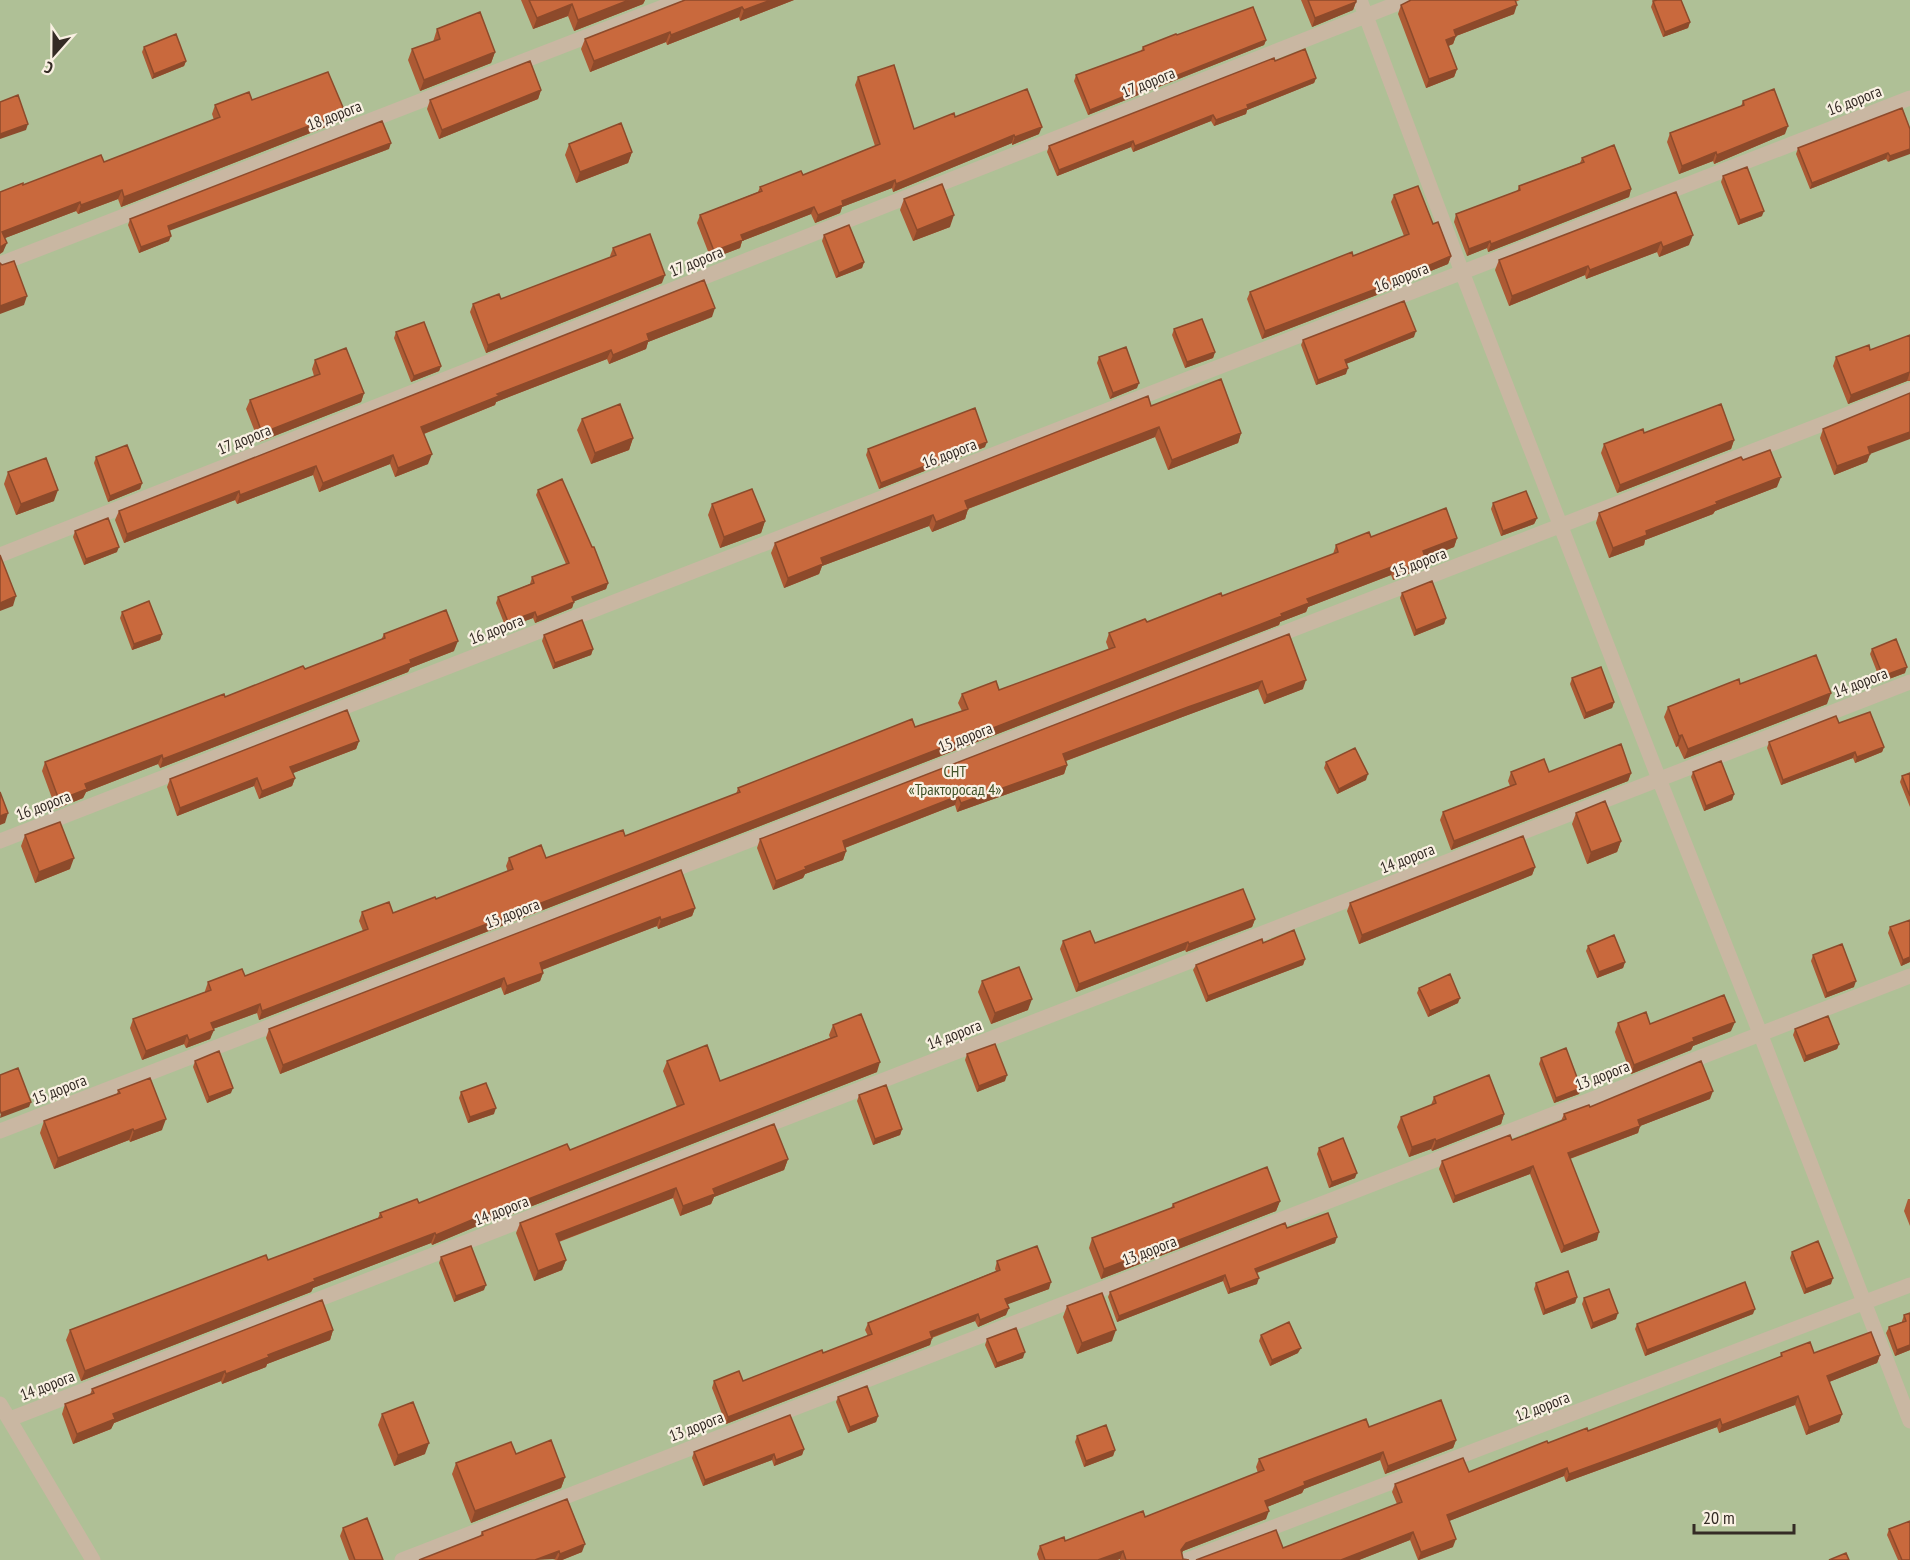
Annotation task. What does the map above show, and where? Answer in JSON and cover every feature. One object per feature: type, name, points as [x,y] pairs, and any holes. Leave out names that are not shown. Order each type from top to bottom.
[{"type":"street","name":"18 дорога","points":[[0,264],[681,0]]},
{"type":"street","points":[[1360,0],[1560,526],[1760,1032],[1910,1421]]},
{"type":"street","name":"17 дорога","points":[[0,555],[1406,0]]},
{"type":"street","name":"16 дорога","points":[[0,841],[1910,98]]},
{"type":"street","name":"15 дорога","points":[[0,1131],[1910,390]]},
{"type":"street","name":"14 дорога","points":[[10,1419],[1910,682]]},
{"type":"street","name":"13 дорога","points":[[402,1560],[1910,975]]},
{"type":"street","name":"12 дорога","points":[[1187,1560],[1910,1285]]},
{"type":"street","points":[[0,1404],[93,1560]]},
{"type":"green space","name":"СНТ «Тракторосад 4»","points":[[0,0],[1910,0],[1910,1560],[0,1560]]},
{"type":"building","points":[[529,0],[629,0],[578,20],[572,4],[537,18]]},
{"type":"building","points":[[685,0],[771,0],[744,10],[742,7],[671,35],[670,32],[594,61],[585,39]]},
{"type":"building","points":[[1308,0],[1356,0],[1356,2],[1315,18]]},
{"type":"building","points":[[1411,0],[1515,0],[1517,5],[1454,30],[1456,36],[1446,40],[1457,69],[1429,79],[1401,5]]},
{"type":"building","points":[[1681,0],[1690,22],[1665,32],[1653,1]]},
{"type":"building","points":[[1253,7],[1266,40],[1090,110],[1076,75],[1144,50],[1143,47],[1176,34]]},
{"type":"building","points":[[480,12],[495,52],[424,80],[412,49],[440,39],[437,29]]},
{"type":"building","points":[[176,34],[186,61],[154,74],[144,47]]},
{"type":"building","points":[[1305,49],[1316,78],[1247,105],[1248,108],[1216,120],[1213,115],[1135,146],[1133,141],[1059,170],[1049,146],[1274,58],[1275,61]]},
{"type":"building","points":[[530,61],[541,90],[442,130],[430,100]]},
{"type":"building","points":[[894,65],[914,129],[954,113],[955,117],[1027,89],[1042,127],[1015,137],[1014,135],[896,184],[895,180],[842,201],[843,205],[818,215],[814,207],[741,235],[743,240],[714,251],[700,215],[762,191],[760,187],[801,171],[803,175],[880,144],[858,77]]},
{"type":"building","points":[[328,72],[345,112],[124,197],[122,190],[81,205],[80,202],[2,232],[7,243],[0,247],[0,192],[101,155],[104,162],[220,117],[215,105],[249,92],[252,100]]},
{"type":"building","points":[[1774,89],[1788,126],[1717,155],[1716,152],[1682,166],[1670,133],[1744,105],[1743,101]]},
{"type":"building","points":[[18,95],[28,124],[0,134],[0,102]]},
{"type":"building","points":[[1902,108],[1910,129],[1910,149],[1890,156],[1888,153],[1812,183],[1798,148]]},
{"type":"building","points":[[382,121],[391,143],[168,226],[171,236],[141,247],[130,219]]},
{"type":"building","points":[[621,123],[632,152],[580,172],[569,144]]},
{"type":"building","points":[[1614,145],[1631,189],[1491,244],[1490,241],[1469,249],[1456,214],[1520,190],[1519,186],[1584,162],[1582,158]]},
{"type":"building","points":[[1747,167],[1764,211],[1740,220],[1723,176]]},
{"type":"building","points":[[942,184],[954,215],[917,230],[904,199]]},
{"type":"building","points":[[1418,186],[1433,224],[1438,222],[1451,256],[1397,279],[1397,281],[1265,331],[1250,292],[1352,252],[1353,256],[1409,234],[1394,195]]},
{"type":"building","points":[[1676,192],[1693,235],[1663,247],[1661,242],[1590,270],[1588,266],[1512,296],[1499,260]]},
{"type":"building","points":[[849,225],[864,262],[839,273],[824,235]]},
{"type":"building","points":[[650,234],[665,275],[488,345],[473,304],[499,294],[501,299],[616,255],[613,248]]},
{"type":"building","points":[[14,261],[27,296],[0,306],[0,263],[2,265]]},
{"type":"building","points":[[704,280],[715,308],[647,334],[649,340],[613,355],[611,350],[497,394],[499,396],[421,427],[432,454],[398,468],[393,455],[323,483],[316,466],[240,495],[239,491],[127,534],[119,511]]},
{"type":"building","points":[[1404,301],[1416,331],[1345,360],[1348,368],[1318,380],[1303,340]]},
{"type":"building","points":[[1202,319],[1215,352],[1187,362],[1174,329]]},
{"type":"building","points":[[424,322],[441,366],[414,376],[396,332]]},
{"type":"building","points":[[1910,335],[1910,372],[1851,395],[1836,357],[1869,345],[1870,350]]},
{"type":"building","points":[[1126,347],[1139,383],[1113,393],[1099,357]]},
{"type":"building","points":[[346,348],[364,393],[262,433],[250,400],[320,374],[315,360]]},
{"type":"building","points":[[1221,379],[1241,433],[1172,460],[1159,427],[965,501],[968,509],[936,522],[933,515],[821,558],[823,564],[788,578],[775,543],[1148,396],[1151,406]]},
{"type":"building","points":[[1910,393],[1910,432],[1868,447],[1870,454],[1837,466],[1823,429]]},
{"type":"building","points":[[620,404],[633,438],[595,453],[582,419]]},
{"type":"building","points":[[1721,404],[1734,440],[1620,485],[1604,444],[1643,429],[1644,433]]},
{"type":"building","points":[[975,408],[987,442],[881,483],[868,449]]},
{"type":"building","points":[[127,445],[142,483],[110,496],[96,457]]},
{"type":"building","points":[[1770,450],[1781,477],[1646,531],[1647,535],[1613,548],[1599,513],[1741,457],[1743,460]]},
{"type":"building","points":[[46,458],[58,490],[21,504],[8,472]]},
{"type":"building","points":[[562,479],[608,583],[572,597],[574,602],[537,617],[535,612],[508,622],[498,597],[534,583],[532,577],[569,563],[538,490]]},
{"type":"building","points":[[752,489],[765,521],[724,537],[712,504]]},
{"type":"building","points":[[1526,491],[1537,518],[1503,531],[1493,503]]},
{"type":"building","points":[[1446,508],[1457,538],[1423,551],[1426,560],[1396,571],[1394,566],[1307,599],[1309,603],[1281,614],[1282,616],[262,1011],[260,1004],[211,1023],[214,1030],[189,1040],[187,1035],[146,1051],[133,1019],[211,990],[208,982],[242,969],[245,976],[368,929],[362,912],[389,902],[393,913],[435,897],[436,899],[513,869],[509,858],[541,845],[546,858],[623,830],[625,836],[740,792],[738,788],[912,719],[915,727],[968,709],[962,694],[996,681],[999,690],[1115,647],[1109,633],[1145,619],[1147,622],[1221,593],[1222,596],[1338,552],[1336,545],[1369,532],[1371,537]]},
{"type":"building","points":[[108,518],[119,547],[86,559],[75,531]]},
{"type":"building","points":[[0,555],[16,596],[0,603]]},
{"type":"building","points":[[1432,581],[1446,618],[1416,630],[1402,593]]},
{"type":"building","points":[[149,601],[162,634],[134,644],[122,612]]},
{"type":"building","points":[[446,610],[458,641],[410,660],[411,663],[163,759],[162,755],[85,784],[87,789],[59,800],[45,762],[224,694],[225,697],[303,666],[305,669],[385,638],[384,634]]},
{"type":"building","points":[[582,620],[593,649],[555,663],[544,635]]},
{"type":"building","points":[[1289,634],[1306,680],[1267,695],[1262,681],[1063,754],[1067,765],[961,803],[958,796],[843,841],[846,851],[776,881],[760,839]]},
{"type":"building","points":[[1896,639],[1907,667],[1883,676],[1872,649]]},
{"type":"building","points":[[1816,655],[1831,693],[1688,749],[1682,735],[1679,736],[1668,707],[1739,679],[1740,684]]},
{"type":"building","points":[[1601,667],[1614,702],[1586,713],[1572,678]]},
{"type":"building","points":[[347,710],[359,741],[290,767],[295,778],[262,791],[257,778],[180,808],[170,779]]},
{"type":"building","points":[[1870,712],[1884,747],[1857,757],[1855,752],[1783,780],[1769,742],[1836,716],[1839,723]]},
{"type":"building","points":[[1621,744],[1631,773],[1454,841],[1443,812],[1516,784],[1511,772],[1544,759],[1549,772]]},
{"type":"building","points":[[1355,748],[1368,774],[1339,789],[1326,762]]},
{"type":"building","points":[[1721,761],[1734,794],[1706,806],[1693,772]]},
{"type":"building","points":[[1910,773],[1910,796],[1902,776]]},
{"type":"building","points":[[0,792],[8,813],[0,816]]},
{"type":"building","points":[[1605,801],[1621,841],[1591,852],[1576,813]]},
{"type":"building","points":[[60,822],[74,858],[39,872],[25,835]]},
{"type":"building","points":[[1523,836],[1535,867],[1362,935],[1350,903]]},
{"type":"building","points":[[681,870],[695,908],[661,920],[660,917],[540,963],[543,973],[507,986],[504,978],[283,1065],[269,1029]]},
{"type":"building","points":[[1243,889],[1255,919],[1079,984],[1063,941],[1090,931],[1095,943]]},
{"type":"building","points":[[1910,920],[1910,957],[1903,960],[1890,927]]},
{"type":"building","points":[[1294,930],[1305,959],[1208,996],[1196,965],[1262,939],[1263,943]]},
{"type":"building","points":[[1614,935],[1625,962],[1599,972],[1588,946]]},
{"type":"building","points":[[1842,944],[1856,981],[1827,993],[1813,955]]},
{"type":"building","points":[[1019,967],[1032,999],[995,1013],[982,981]]},
{"type":"building","points":[[1450,974],[1460,998],[1430,1011],[1419,988]]},
{"type":"building","points":[[1724,995],[1735,1022],[1634,1065],[1618,1023],[1646,1012],[1650,1024]]},
{"type":"building","points":[[861,1014],[880,1062],[513,1205],[512,1203],[436,1235],[435,1233],[314,1279],[315,1281],[85,1371],[70,1330],[266,1255],[268,1260],[382,1217],[380,1213],[417,1199],[419,1203],[567,1144],[570,1150],[684,1104],[667,1061],[707,1045],[720,1081],[837,1036],[833,1025]]},
{"type":"building","points":[[1828,1016],[1839,1044],[1806,1056],[1795,1029]]},
{"type":"building","points":[[995,1044],[1007,1075],[979,1086],[967,1054]]},
{"type":"building","points":[[1566,1048],[1581,1088],[1556,1098],[1541,1058]]},
{"type":"building","points":[[219,1051],[233,1088],[209,1097],[195,1061]]},
{"type":"building","points":[[1701,1061],[1713,1091],[1638,1120],[1640,1126],[1568,1153],[1599,1232],[1564,1246],[1533,1166],[1455,1196],[1442,1161],[1510,1135],[1512,1140],[1566,1119],[1564,1114],[1589,1105],[1590,1107]]},
{"type":"building","points":[[18,1068],[31,1102],[1,1113],[0,1075]]},
{"type":"building","points":[[1489,1075],[1504,1114],[1436,1141],[1435,1139],[1412,1147],[1401,1117],[1436,1103],[1434,1097]]},
{"type":"building","points":[[150,1078],[166,1119],[134,1131],[133,1129],[58,1158],[44,1121],[120,1093],[118,1090]]},
{"type":"building","points":[[486,1083],[496,1108],[470,1117],[461,1092]]},
{"type":"building","points":[[886,1085],[902,1129],[875,1139],[859,1095]]},
{"type":"building","points":[[774,1124],[788,1159],[713,1189],[715,1194],[683,1206],[676,1188],[556,1234],[566,1260],[538,1271],[520,1223]]},
{"type":"building","points":[[1343,1138],[1357,1173],[1332,1182],[1319,1148]]},
{"type":"building","points":[[1267,1167],[1280,1201],[1104,1269],[1092,1238],[1174,1207],[1173,1204]]},
{"type":"building","points":[[1328,1213],[1337,1237],[1255,1269],[1259,1278],[1230,1289],[1225,1275],[1119,1316],[1110,1292],[1285,1223],[1287,1228]]},
{"type":"building","points":[[1818,1241],[1833,1278],[1806,1289],[1792,1252]]},
{"type":"building","points":[[471,1246],[486,1285],[456,1296],[441,1257]]},
{"type":"building","points":[[1037,1246],[1051,1282],[1005,1299],[1009,1308],[980,1320],[978,1314],[930,1332],[932,1338],[728,1417],[714,1381],[739,1371],[743,1381],[822,1350],[823,1353],[872,1334],[868,1323],[1000,1270],[997,1261]]},
{"type":"building","points":[[1568,1271],[1577,1297],[1545,1310],[1536,1283]]},
{"type":"building","points":[[1745,1282],[1755,1309],[1647,1350],[1637,1324]]},
{"type":"building","points":[[1609,1289],[1618,1313],[1593,1323],[1584,1298]]},
{"type":"building","points":[[1102,1293],[1116,1330],[1082,1343],[1067,1306]]},
{"type":"building","points":[[322,1300],[333,1330],[226,1374],[225,1371],[113,1414],[115,1419],[77,1434],[65,1404],[94,1393],[92,1389]]},
{"type":"building","points":[[1910,1313],[1910,1345],[1897,1350],[1889,1327],[1906,1321],[1904,1315]]},
{"type":"building","points":[[1289,1322],[1301,1348],[1272,1360],[1261,1335]]},
{"type":"building","points":[[1016,1328],[1025,1352],[997,1363],[987,1339]]},
{"type":"building","points":[[1871,1332],[1880,1355],[1827,1376],[1842,1414],[1809,1427],[1798,1396],[1722,1425],[1720,1419],[1569,1474],[1567,1468],[1447,1515],[1456,1539],[1421,1552],[1413,1532],[1341,1560],[1196,1560],[1276,1530],[1283,1548],[1402,1502],[1395,1484],[1463,1458],[1469,1472],[1547,1441],[1548,1443],[1587,1428],[1588,1431],[1782,1356],[1781,1353],[1810,1342],[1814,1353]]},
{"type":"building","points":[[867,1386],[878,1416],[850,1427],[838,1397]]},
{"type":"building","points":[[1441,1400],[1456,1440],[1388,1466],[1383,1452],[1304,1482],[1305,1485],[1265,1501],[1269,1511],[1186,1543],[1181,1550],[1183,1559],[1189,1560],[1126,1560],[1123,1551],[1098,1560],[1045,1560],[1040,1546],[1064,1537],[1065,1541],[1143,1511],[1145,1517],[1264,1470],[1259,1459],[1366,1419],[1369,1427]]},
{"type":"building","points":[[413,1402],[429,1443],[398,1455],[382,1414]]},
{"type":"building","points":[[790,1415],[804,1449],[776,1460],[774,1454],[705,1480],[694,1452]]},
{"type":"building","points":[[1106,1425],[1115,1450],[1086,1461],[1077,1436]]},
{"type":"building","points":[[551,1440],[565,1477],[475,1511],[456,1463],[511,1442],[516,1454]]},
{"type":"building","points":[[567,1499],[585,1544],[560,1554],[559,1551],[535,1560],[419,1560],[483,1535],[482,1532]]},
{"type":"building","points":[[367,1518],[383,1560],[355,1560],[343,1528]]},
{"type":"building","points":[[1910,1521],[1910,1560],[1902,1560],[1889,1529]]},
{"type":"building","points":[[1846,1553],[1849,1560],[1829,1560]]}]
